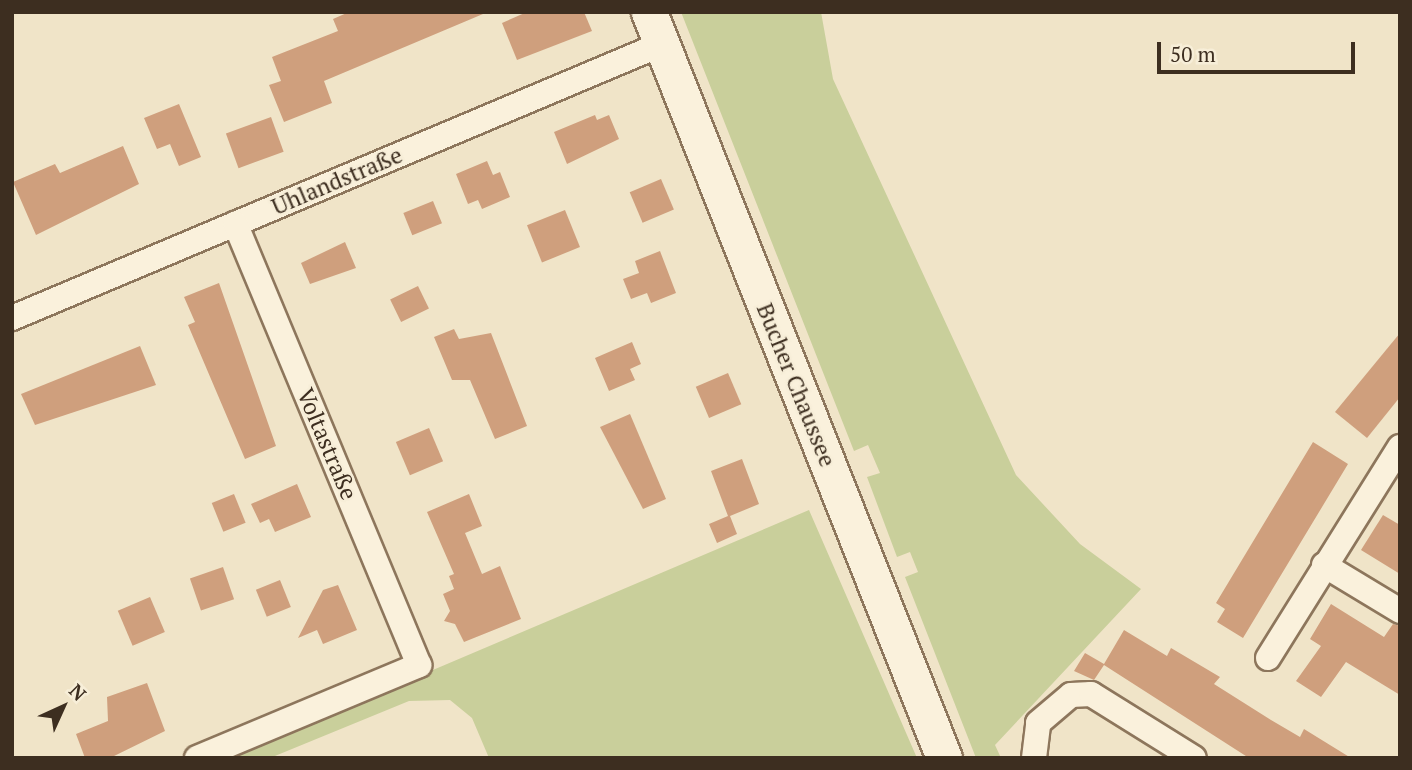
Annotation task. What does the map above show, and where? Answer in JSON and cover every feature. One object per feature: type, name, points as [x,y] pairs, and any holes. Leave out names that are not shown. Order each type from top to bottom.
[{"type":"main road","name":"Bucher Chaussee","points":[[649,12],[944,758]]},
{"type":"street","name":"Uhlandstraße","points":[[12,318],[662,44]]},
{"type":"street","name":"Voltastraße","points":[[197,758],[419,664],[234,224]]},
{"type":"street","points":[[1268,658],[1400,447]]},
{"type":"street","points":[[1324,565],[1400,611]]},
{"type":"street","points":[[1034,758],[1038,723],[1071,695],[1091,694],[1195,758]]},
{"type":"green space","points":[[681,12],[821,12],[833,79],[1016,475],[1080,544],[1141,589],[995,745],[1001,758],[976,758],[905,577],[918,572],[910,552],[897,557],[867,477],[880,473],[868,445],[854,451]]},
{"type":"green space","points":[[809,510],[917,758],[489,758],[472,718],[450,700],[409,701],[270,758],[226,758]]},
{"type":"building","points":[[349,12],[483,14],[324,81],[332,103],[284,122],[269,85],[281,81],[272,57],[338,31],[333,19]]},
{"type":"building","points":[[527,12],[584,12],[592,31],[517,60],[502,23]]},
{"type":"building","points":[[179,104],[201,157],[179,166],[170,144],[157,149],[144,118]]},
{"type":"building","points":[[595,115],[597,120],[609,115],[619,139],[567,164],[554,132]]},
{"type":"building","points":[[271,117],[284,152],[239,168],[226,133]]},
{"type":"building","points":[[123,146],[139,184],[36,235],[13,182],[55,164],[60,173]]},
{"type":"building","points":[[487,161],[493,175],[500,172],[510,197],[482,209],[478,200],[468,204],[456,174]]},
{"type":"building","points":[[661,179],[674,209],[643,223],[630,192]]},
{"type":"building","points":[[433,201],[442,223],[412,235],[403,213]]},
{"type":"building","points":[[565,210],[580,247],[542,262],[527,225]]},
{"type":"building","points":[[345,242],[356,268],[310,284],[301,263]]},
{"type":"building","points":[[660,251],[676,293],[651,303],[647,293],[631,299],[623,279],[639,273],[635,261]]},
{"type":"building","points":[[219,283],[276,446],[245,459],[188,325],[195,322],[184,297]]},
{"type":"building","points":[[418,286],[429,308],[401,322],[390,300]]},
{"type":"building","points":[[454,329],[459,339],[491,333],[527,426],[495,439],[470,380],[452,380],[434,337]]},
{"type":"building","points":[[1400,333],[1400,397],[1367,438],[1335,412]]},
{"type":"building","points":[[632,342],[641,364],[630,369],[635,380],[609,391],[595,358]]},
{"type":"building","points":[[140,346],[156,385],[35,425],[21,394]]},
{"type":"building","points":[[728,373],[741,404],[709,418],[696,387]]},
{"type":"building","points":[[630,414],[666,499],[643,509],[600,427]]},
{"type":"building","points":[[429,428],[443,461],[410,475],[396,442]]},
{"type":"building","points":[[1313,442],[1348,464],[1243,638],[1217,622],[1225,609],[1216,603]]},
{"type":"building","points":[[742,459],[759,504],[730,516],[737,534],[717,543],[709,524],[728,516],[711,471]]},
{"type":"building","points":[[297,484],[311,517],[275,532],[269,519],[260,523],[251,504]]},
{"type":"building","points":[[234,494],[246,523],[223,532],[212,503]]},
{"type":"building","points":[[469,494],[482,526],[465,533],[482,574],[500,566],[521,619],[464,642],[455,624],[444,621],[450,611],[443,594],[454,589],[449,576],[454,574],[427,512]]},
{"type":"building","points":[[1383,515],[1400,525],[1400,574],[1361,550]]},
{"type":"building","points":[[223,567],[234,599],[201,611],[190,578]]},
{"type":"building","points":[[280,580],[291,607],[267,617],[256,590]]},
{"type":"building","points":[[338,585],[357,630],[323,644],[317,630],[298,638],[323,590]]},
{"type":"building","points":[[150,597],[165,632],[133,646],[118,611]]},
{"type":"building","points":[[1331,604],[1384,637],[1393,624],[1400,626],[1400,695],[1346,662],[1321,697],[1296,681],[1321,646],[1310,639]]},
{"type":"building","points":[[1124,630],[1167,656],[1171,648],[1220,677],[1214,684],[1271,720],[1300,737],[1304,729],[1351,758],[1249,758],[1104,665],[1094,680],[1074,671],[1085,653],[1104,664]]},
{"type":"building","points":[[147,683],[165,731],[110,758],[85,758],[76,734],[108,721],[107,697]]}]
